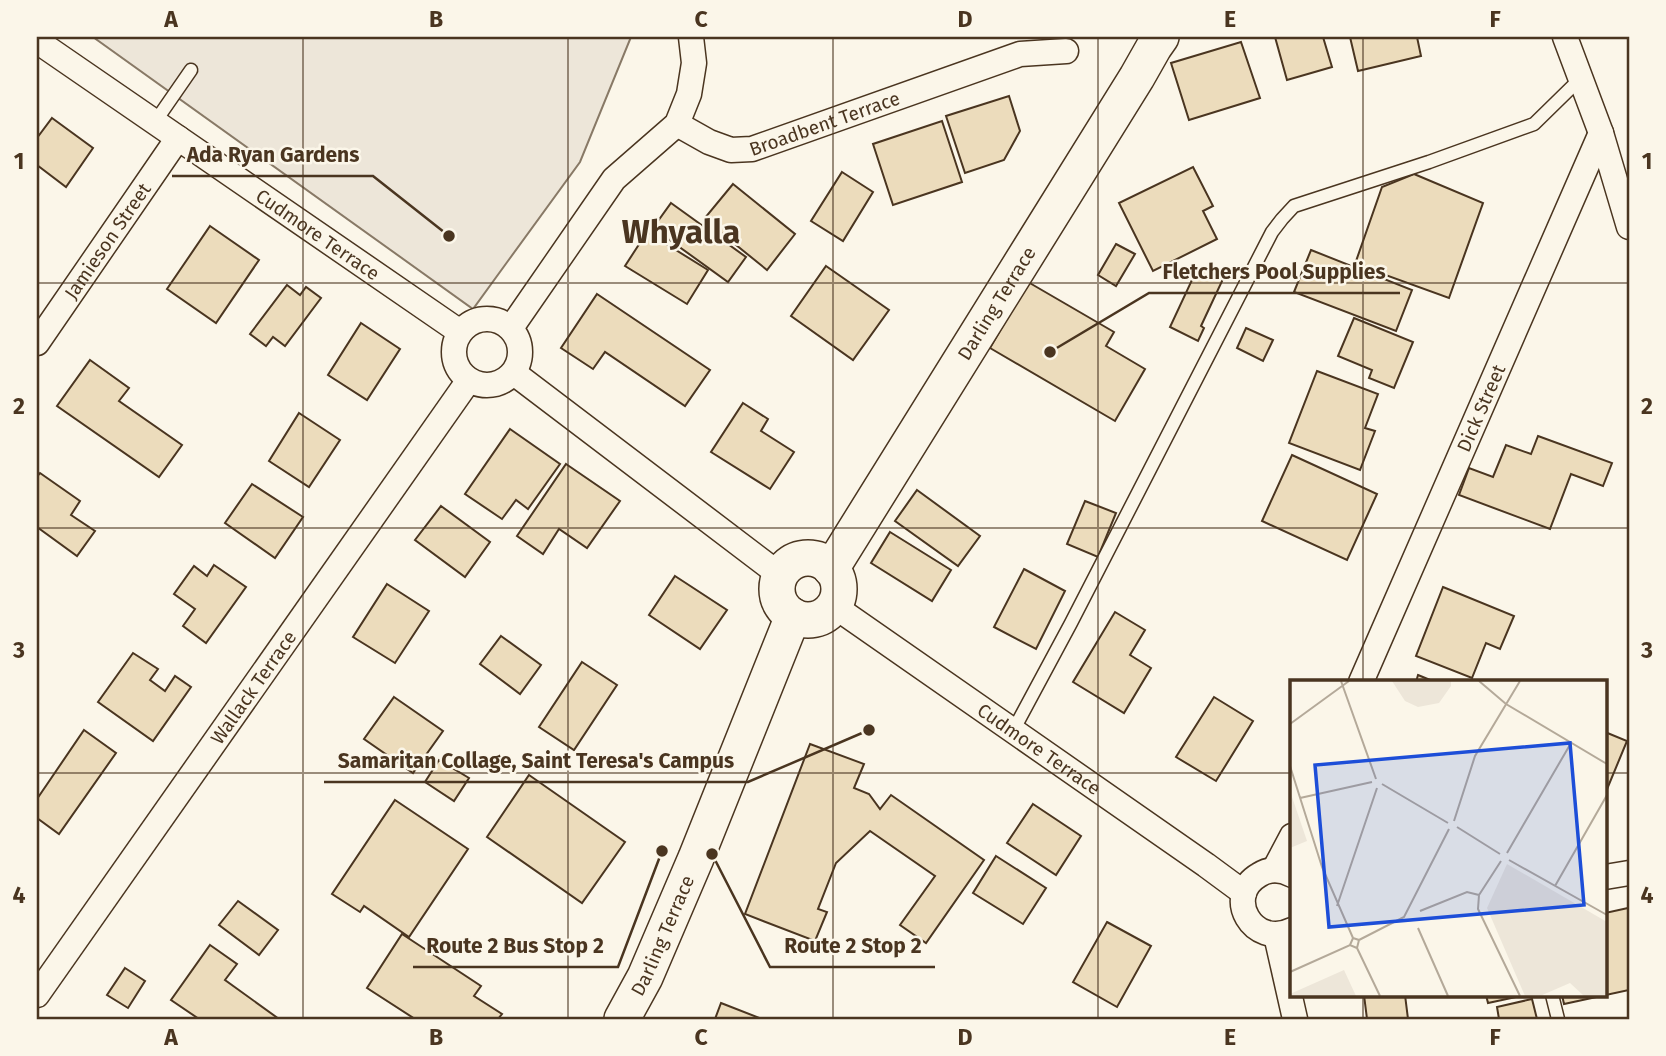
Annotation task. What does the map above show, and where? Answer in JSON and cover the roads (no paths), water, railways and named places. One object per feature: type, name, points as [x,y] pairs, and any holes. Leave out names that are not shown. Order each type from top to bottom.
[{"type":"main road","name":"Darling Terrace","points":[[831,569],[1161,37]]},
{"type":"main road","points":[[815,559],[824,563],[831,569],[839,587],[834,606],[820,618],[811,620],[793,616],[785,611],[777,594],[780,575],[795,561],[815,559]]},
{"type":"main road","name":"Darling Terrace","points":[[622,1019],[645,977],[696,858],[793,616]]},
{"type":"street","points":[[511,328],[614,179],[677,124],[689,94],[694,63],[691,37]]},
{"type":"street","points":[[1565,37],[1601,133],[1629,228]]},
{"type":"street","name":"Cudmore Terrace","points":[[37,41],[460,332]]},
{"type":"street","name":"Broadbent Terrace","points":[[677,124],[709,142],[731,150],[752,149],[1020,54],[1066,51]]},
{"type":"street","name":"Dick Street","points":[[1361,680],[1601,133]]},
{"type":"street","name":"Jamieson Street","points":[[37,343],[178,138]]},
{"type":"street","points":[[479,319],[491,319],[511,328],[521,348],[514,373],[500,383],[489,386],[468,380],[455,363],[455,342],[460,332],[479,319]]},
{"type":"street","points":[[514,373],[780,575]]},
{"type":"street","name":"Wallack Terrace","points":[[37,995],[468,380]]},
{"type":"street","name":"Cudmore Terrace","points":[[834,606],[1244,893]]},
{"type":"street","points":[[1290,844],[1283,872],[1264,872],[1255,877],[1248,884],[1243,903],[1245,913],[1257,929],[1266,933],[1284,932],[1290,979]]},
{"type":"street","points":[[1606,877],[1629,873]]},
{"type":"street","points":[[1292,996],[1295,1019]]},
{"type":"lane","points":[[155,122],[191,70]]},
{"type":"lane","points":[[1013,731],[1272,232],[1282,219],[1294,206],[1534,124],[1581,78]]},
{"type":"lane","points":[[1552,996],[1558,1019]]},
{"type":"place","name":"Ada Ryan Gardens","points":[[449,236]]},
{"type":"place","name":"Fletchers Pool Supplies","points":[[1050,352]]},
{"type":"place","name":"Samaritan Collage, Saint Teresa's Campus","points":[[869,730]]},
{"type":"place","name":"Route 2 Bus Stop 2","points":[[662,851]]},
{"type":"place","name":"Route 2 Stop 2","points":[[712,854]]},
{"type":"district","name":"Whyalla","points":[[681,231]]}]
